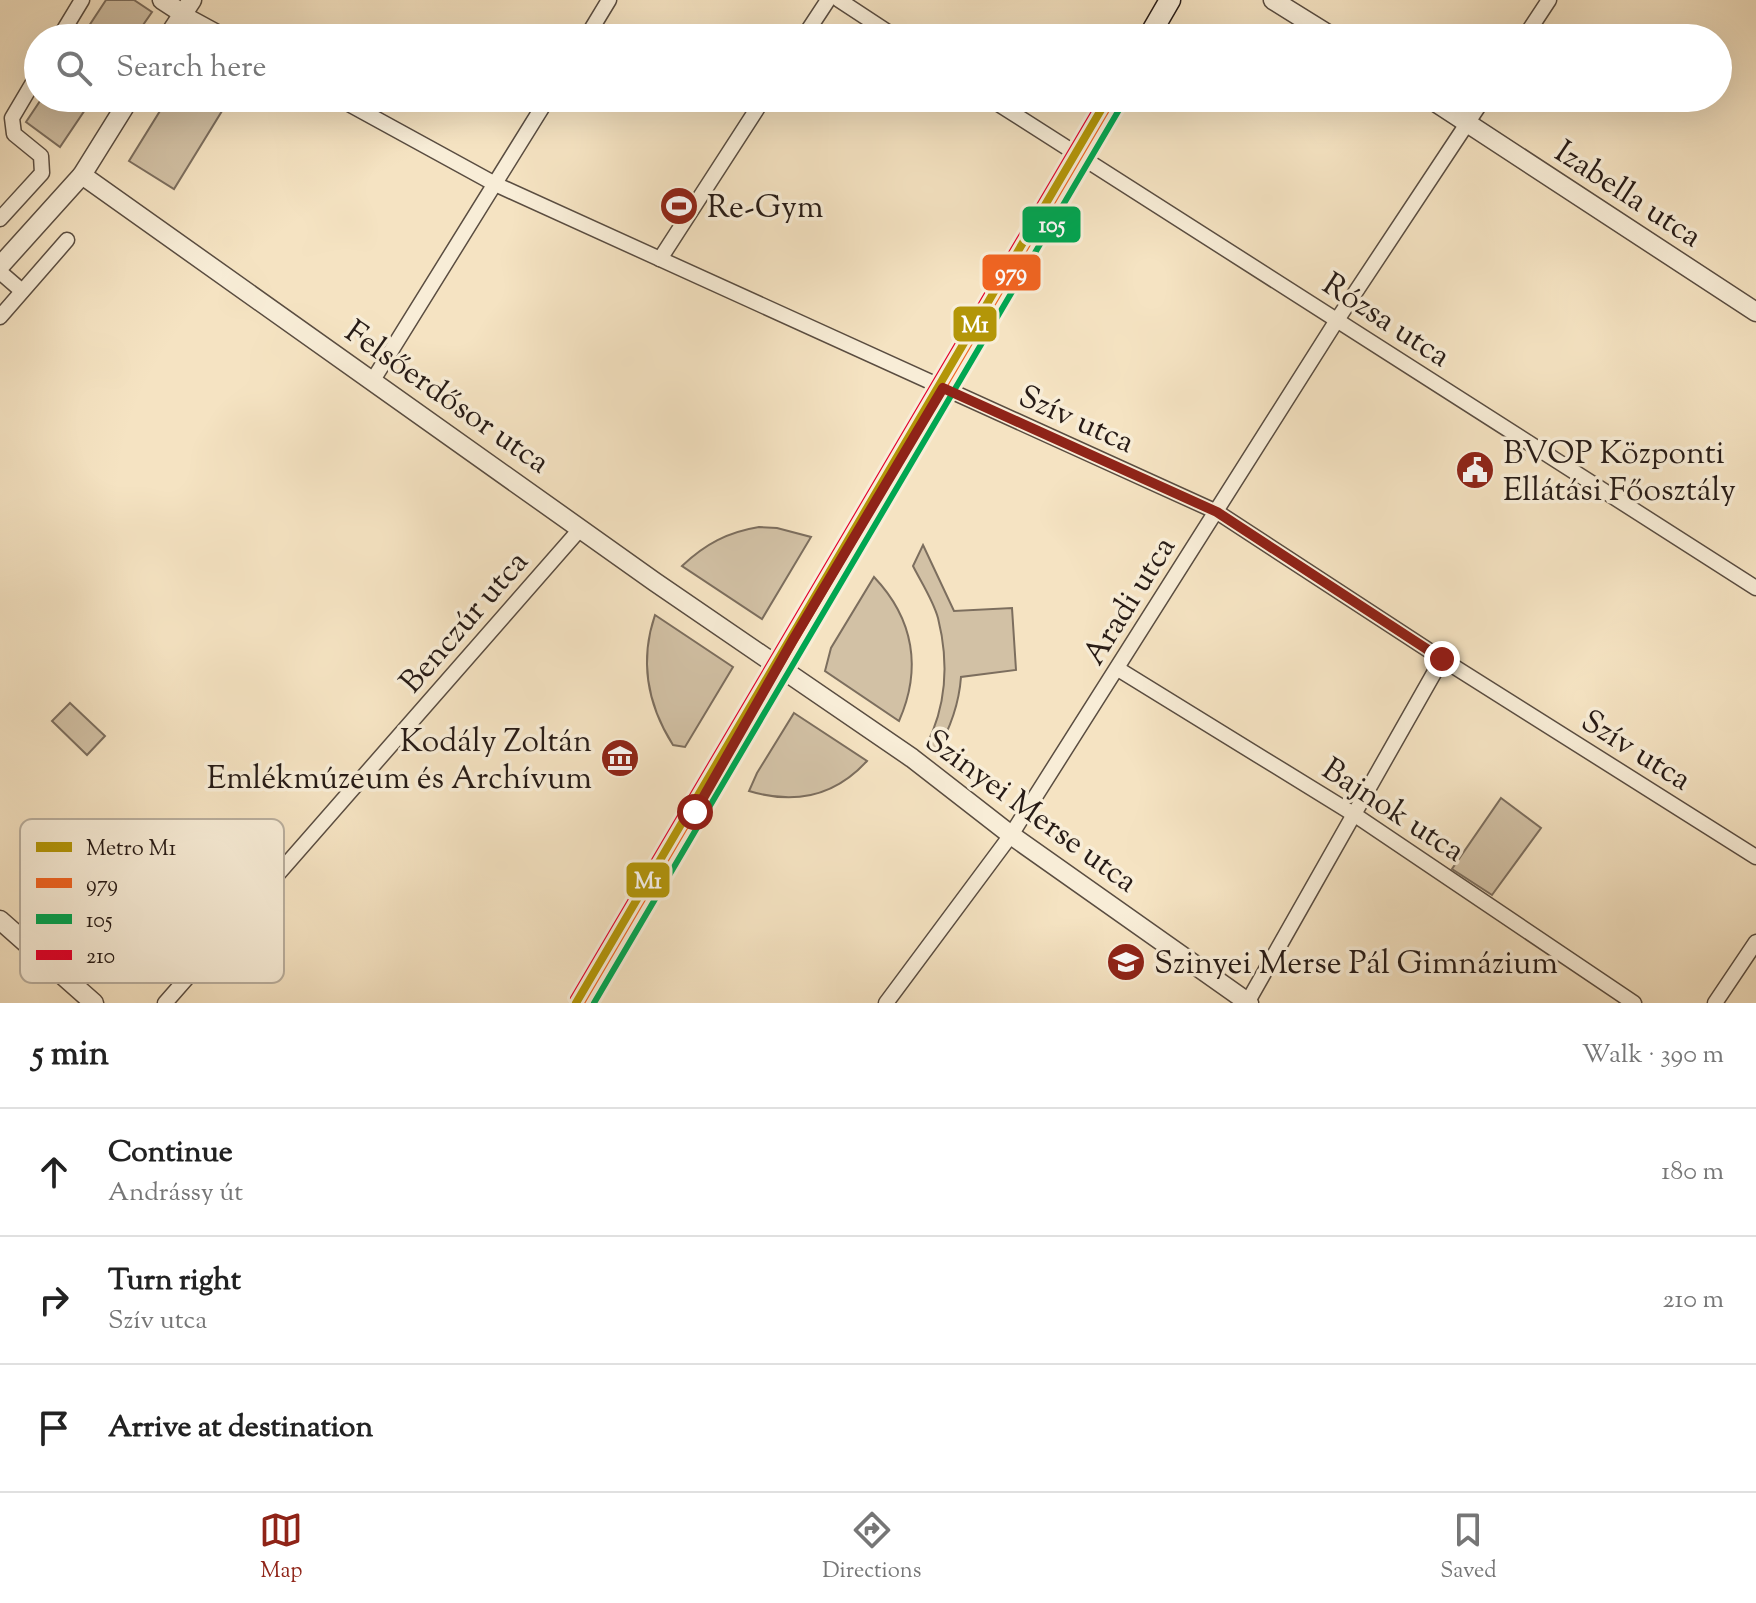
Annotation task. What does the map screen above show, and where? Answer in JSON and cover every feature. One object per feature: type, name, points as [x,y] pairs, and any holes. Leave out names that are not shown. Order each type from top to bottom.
[{"type":"main road","points":[[1156,24],[1170,0]]},
{"type":"main road","points":[[582,1003],[1106,112]]},
{"type":"street","points":[[67,24],[82,0]]},
{"type":"street","points":[[162,0],[187,7],[209,24]]},
{"type":"street","points":[[594,24],[609,0]]},
{"type":"street","points":[[812,24],[828,0]]},
{"type":"street","points":[[839,0],[876,24]]},
{"type":"street","points":[[1273,0],[1312,24]]},
{"type":"street","points":[[1533,24],[1549,0]]},
{"type":"street","points":[[176,24],[187,7]]},
{"type":"street","points":[[0,219],[42,173],[41,156],[14,134],[12,118],[24,98]]},
{"type":"street","points":[[22,291],[0,269],[82,175],[121,112]]},
{"type":"street","name":"Szív utca","points":[[364,112],[495,184],[1217,512],[1442,659],[1756,857]]},
{"type":"street","points":[[373,380],[539,112]]},
{"type":"street","points":[[660,259],[755,112]]},
{"type":"street","name":"Rózsa utca","points":[[1010,112],[1756,588]]},
{"type":"street","name":"Izabella utca","points":[[1452,112],[1756,312]]},
{"type":"street","name":"Aradi utca","points":[[886,1003],[1011,835],[1337,320],[1475,112]]},
{"type":"street","name":"Felsőerdősor utca","points":[[82,175],[778,667]]},
{"type":"street","points":[[0,317],[67,240]]},
{"type":"street","name":"Benczúr utca","points":[[284,867],[581,528]]},
{"type":"street","points":[[1248,1003],[1442,659]]},
{"type":"street","name":"Szinyei Merse utca","points":[[778,667],[912,758],[1011,835],[1248,1003]]},
{"type":"street","name":"Bajnok utca","points":[[1118,669],[1355,815],[1634,1003]]},
{"type":"street","points":[[0,920],[20,938]]},
{"type":"street","points":[[1715,1003],[1756,942]]},
{"type":"street","points":[[71,983],[94,1003]]},
{"type":"street","name":"Benczúr utca","points":[[165,1003],[183,983]]},
{"type":"shaded area","points":[[106,0],[134,0],[152,12],[144,24],[90,24]]},
{"type":"shaded area","points":[[33,112],[84,112],[60,147],[26,122]]},
{"type":"shaded area","points":[[159,112],[221,112],[174,189],[129,161]]},
{"type":"shaded area","points":[[759,527],[777,528],[811,537],[762,619],[682,566],[718,540]]},
{"type":"shaded area","points":[[923,545],[954,611],[1012,608],[1016,670],[961,677],[953,716],[936,753],[926,746],[942,699],[944,651],[936,611],[913,566]]},
{"type":"shaded area","points":[[874,577],[898,610],[910,645],[910,682],[899,721],[825,671],[831,648]]},
{"type":"shaded area","points":[[655,615],[733,667],[685,747],[673,745],[664,730],[648,682],[647,649]]},
{"type":"shaded area","points":[[70,703],[105,736],[87,755],[52,721]]},
{"type":"shaded area","points":[[794,713],[867,761],[842,782],[813,794],[782,797],[749,791],[757,773]]},
{"type":"shaded area","points":[[1501,798],[1541,828],[1492,895],[1452,869]]},
{"type":"metro line","name":"M1","points":[[576,1003],[1100,112]]},
{"type":"transit line","name":"210","points":[[573,998],[1094,112]]},
{"type":"transit line","name":"979","points":[[582,1003],[1106,112]]},
{"type":"transit line","name":"105","points":[[594,1003],[1118,112]]},
{"type":"place","name":"Re-Gym","points":[[679,206]]},
{"type":"place","name":"BVOP Központi Ellátási Főosztály","points":[[1475,470]]},
{"type":"place","name":"Kodály Zoltán Emlékmúzeum és Archívum","points":[[620,758]]},
{"type":"place","name":"Szinyei Merse Pál Gimnázium","points":[[1126,962]]},
{"type":"route","points":[[695,812],[943,388],[1217,512],[1442,659]]}]
